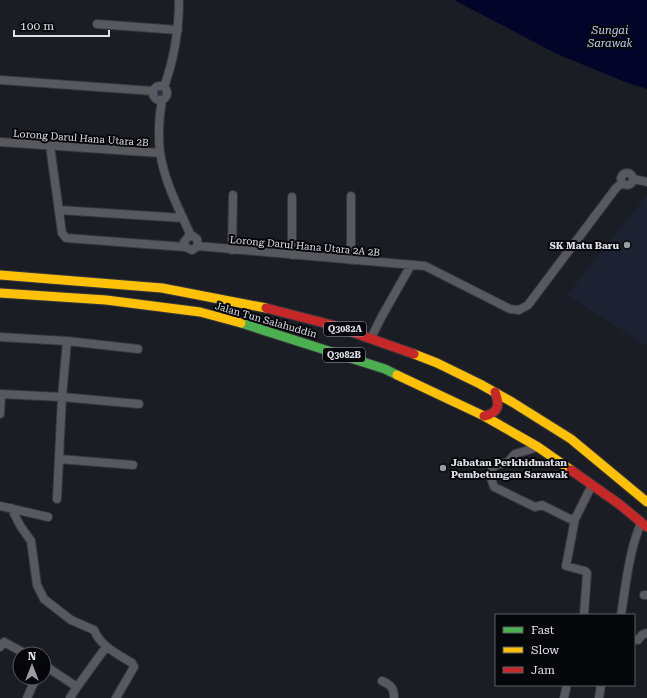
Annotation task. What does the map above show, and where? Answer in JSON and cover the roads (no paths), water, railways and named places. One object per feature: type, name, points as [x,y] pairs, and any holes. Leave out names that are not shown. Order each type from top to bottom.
[{"type":"highway","name":"Jalan Tun Salahuddin","points":[[0,275],[162,288],[265,308],[332,325],[371,338],[437,363],[495,392],[571,439],[647,502]]},
{"type":"highway","name":"Jalan Tun Salahuddin","points":[[0,293],[106,300],[200,312],[327,350],[385,370],[484,416],[538,447],[619,504],[644,525]]},
{"type":"highway","points":[[484,416],[490,415],[496,411],[499,402],[495,392]]},
{"type":"street","points":[[50,146],[62,233],[66,238],[185,247],[192,250],[198,246],[197,239],[191,236],[167,180],[160,154],[159,122],[162,100],[167,95],[167,91],[164,87],[174,56],[178,30],[179,0]]},
{"type":"street","points":[[97,24],[178,30]]},
{"type":"street","points":[[0,80],[154,91]]},
{"type":"street","points":[[162,100],[155,97],[154,91],[158,86],[164,87]]},
{"type":"street","name":"Lorong Darul Hana Utara 2B","points":[[0,142],[160,154]]},
{"type":"street","name":"Lorong Darul Hana Utara 2A 2B","points":[[198,246],[425,266],[510,309],[519,310],[528,305],[616,188],[622,183],[626,185],[630,184],[634,179],[647,182]]},
{"type":"street","points":[[232,250],[234,195]]},
{"type":"street","points":[[351,196],[351,260]]},
{"type":"street","points":[[292,197],[292,255]]},
{"type":"street","points":[[59,210],[183,218]]},
{"type":"street","points":[[185,247],[185,240],[191,236]]},
{"type":"street","points":[[371,338],[411,265]]},
{"type":"street","points":[[0,337],[138,349]]},
{"type":"street","points":[[56,499],[67,342]]},
{"type":"street","points":[[0,414],[1,394],[62,397],[139,404]]},
{"type":"street","points":[[538,447],[515,454],[508,462],[496,465],[492,469],[491,478],[494,487],[535,507],[542,506],[570,519],[575,519]]},
{"type":"street","points":[[59,459],[133,465]]},
{"type":"street","points":[[584,614],[587,573],[585,571],[566,566],[575,519],[592,485]]},
{"type":"street","points":[[0,506],[48,517]]},
{"type":"street","points":[[11,508],[21,527],[31,541],[37,585],[44,599],[71,620],[94,630],[97,638],[106,646],[132,663],[134,667],[116,698]]},
{"type":"street","points":[[620,614],[634,542],[644,525]]},
{"type":"street","points":[[638,640],[642,635],[647,633]]},
{"type":"street","points":[[0,647],[4,642],[12,646]]},
{"type":"street","points":[[70,698],[106,646]]},
{"type":"street","points":[[52,670],[77,687]]},
{"type":"street","points":[[382,681],[391,686],[394,693],[394,698]]},
{"type":"street","points":[[27,698],[32,686]]},
{"type":"street","points":[[599,698],[601,686]]},
{"type":"street","points":[[564,698],[566,689]]},
{"type":"water","name":"Sungai Sarawak","points":[[454,0],[647,0],[647,89],[628,83],[557,54]]},
{"type":"place","name":"SK Matu Baru","points":[[627,245]]},
{"type":"place","name":"Jabatan Perkhidmatan Pembetungan Sarawak","points":[[443,468]]}]
